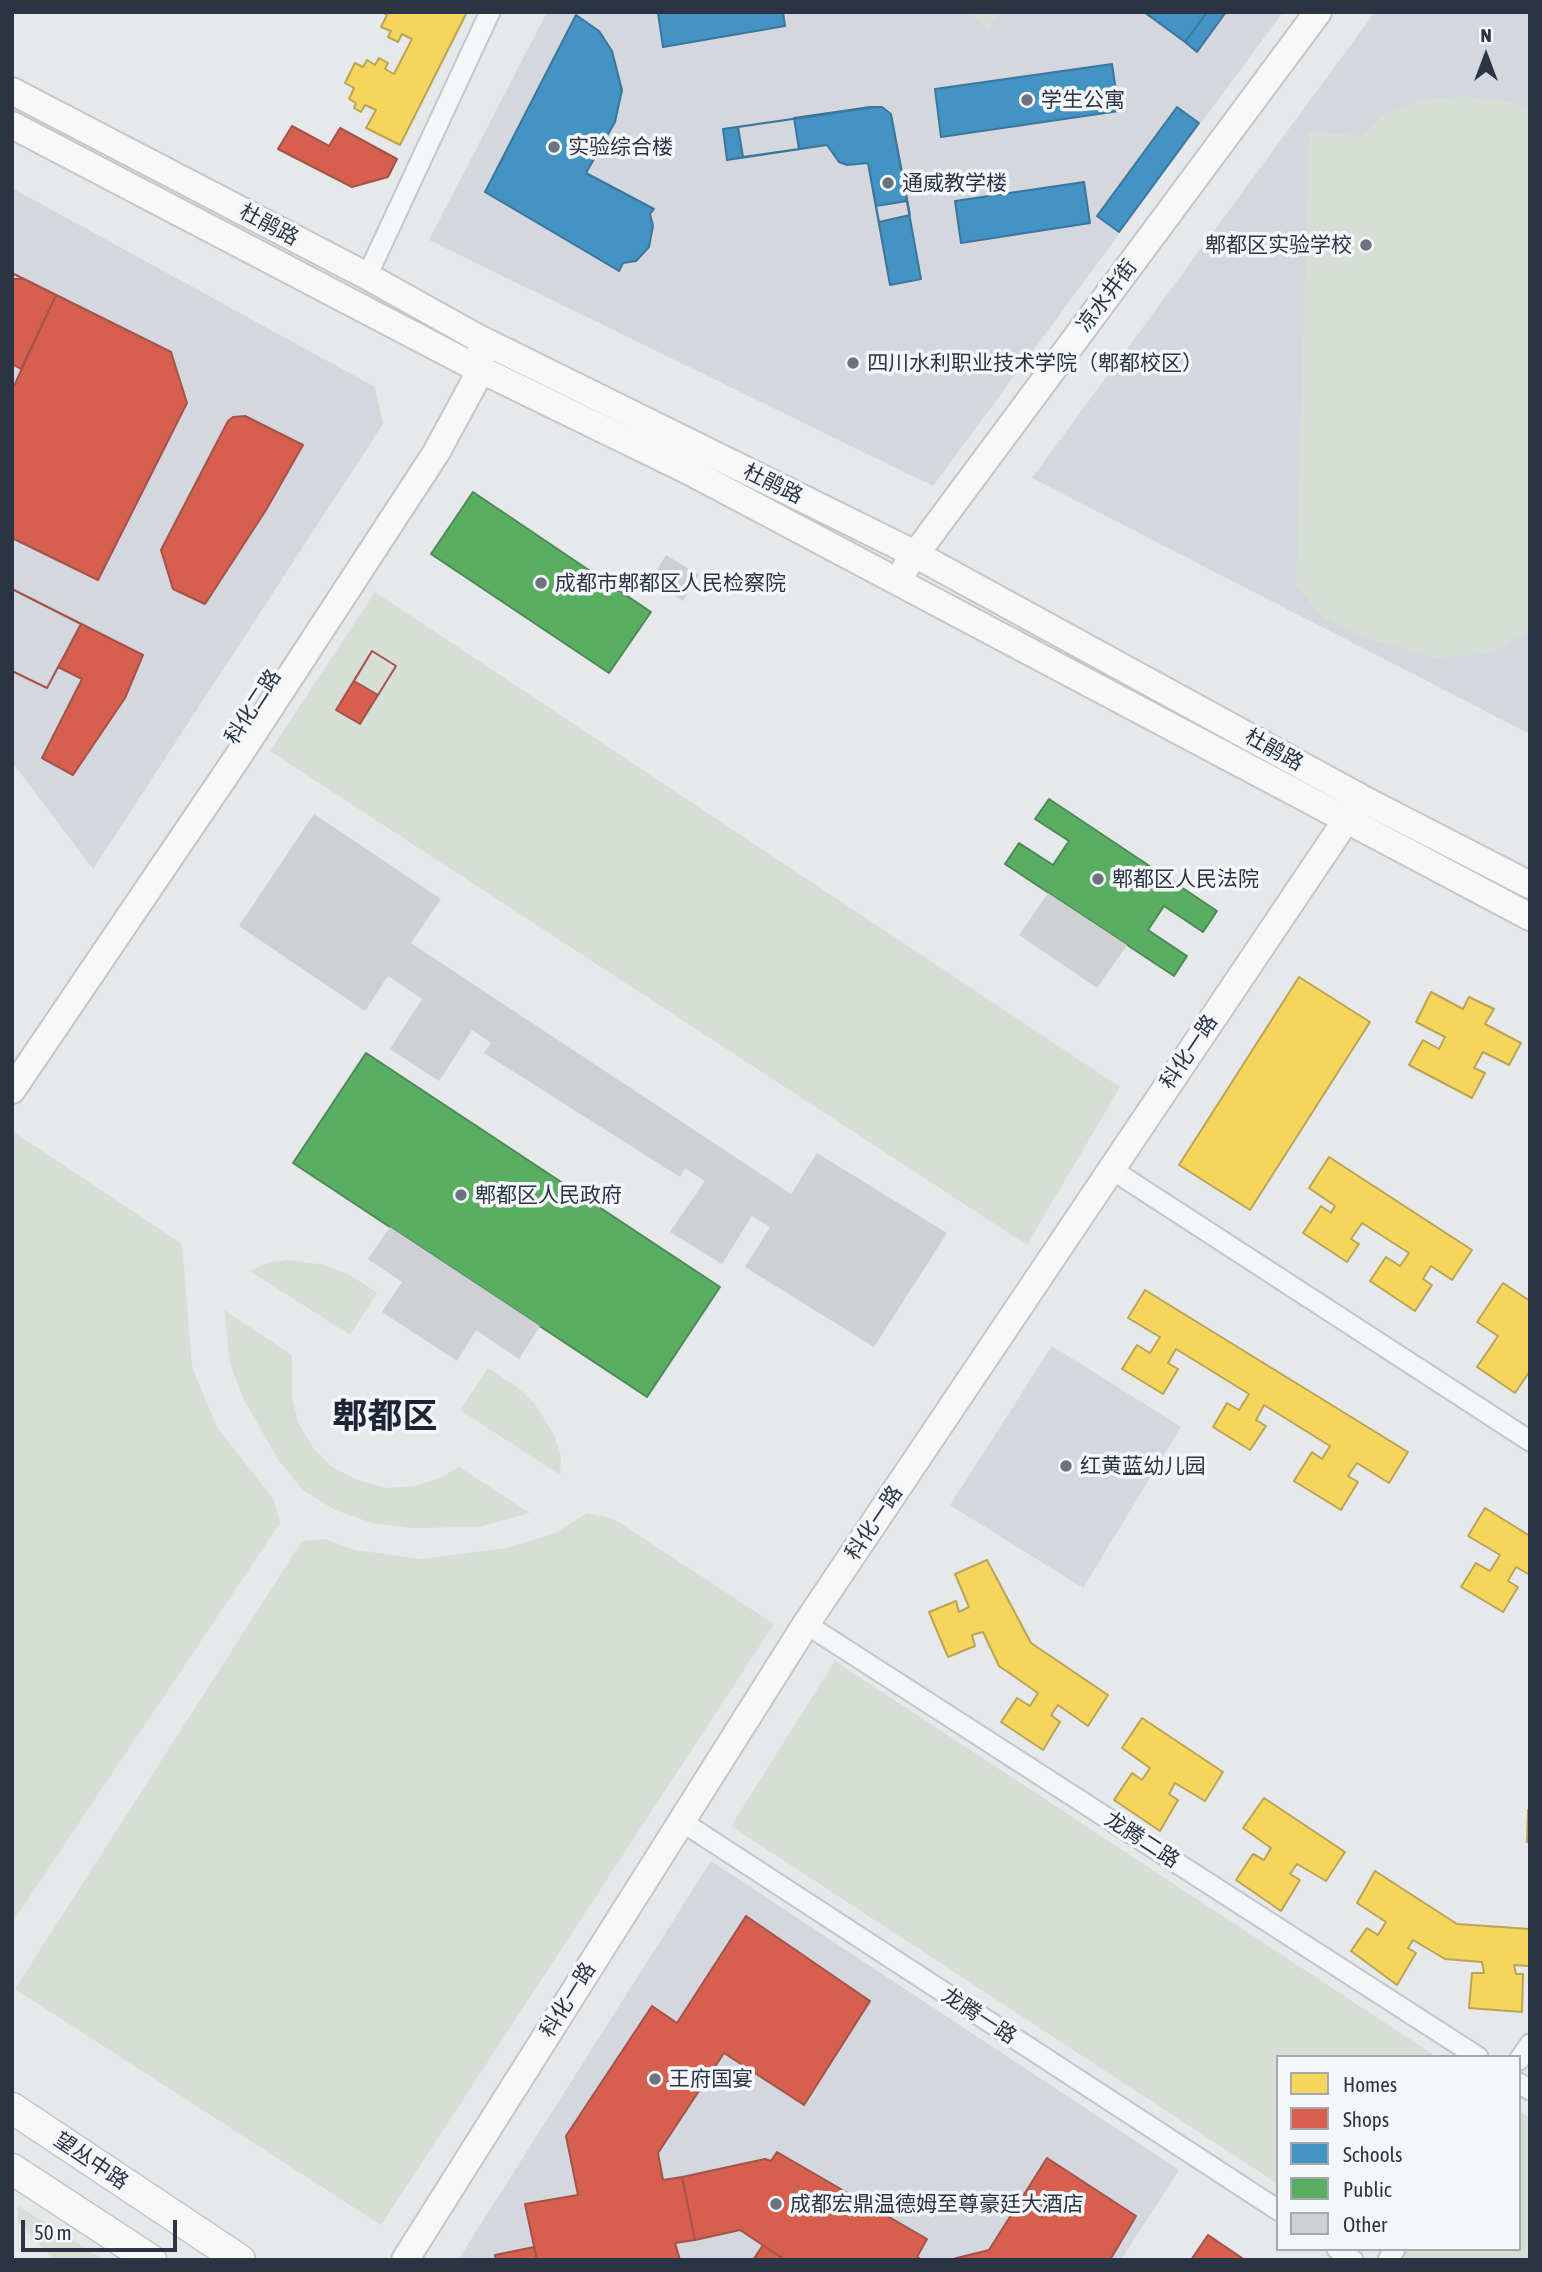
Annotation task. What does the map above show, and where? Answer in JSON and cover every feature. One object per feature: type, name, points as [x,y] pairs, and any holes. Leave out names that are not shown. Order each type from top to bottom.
[{"type":"main road","name":"望丛中路","points":[[12,2108],[240,2260]]},
{"type":"main road","points":[[12,2169],[151,2260]]},
{"type":"street","points":[[367,276],[490,12]]},
{"type":"street","name":"凉水井街","points":[[896,580],[1318,12]]},
{"type":"street","name":"杜鹃路","points":[[12,91],[367,276],[478,338],[915,554],[1361,798],[1530,885]]},
{"type":"street","name":"杜鹃路","points":[[12,125],[473,366],[689,471],[1530,917]]},
{"type":"street","name":"科化二路","points":[[12,1066],[228,747],[473,366],[478,338]]},
{"type":"street","points":[[12,1090],[246,744],[436,453],[473,366]]},
{"type":"street","name":"科化一路","points":[[405,2260],[806,1624],[1361,798]]},
{"type":"street","points":[[1111,1169],[1530,1441]]},
{"type":"street","name":"龙腾二路","points":[[806,1624],[1475,2055]]},
{"type":"street","name":"龙腾一路","points":[[681,1821],[1276,2209]]},
{"type":"shaded area","name":"四川水利职业技术学院（郫都校区）","points":[[547,12],[1283,12],[933,486],[429,240]]},
{"type":"shaded area","points":[[967,12],[1000,12],[988,29]]},
{"type":"shaded area","name":"郫都区实验学校","points":[[1375,12],[1530,12],[1530,734],[1032,478]]},
{"type":"shaded area","points":[[1462,96],[1512,102],[1530,110],[1530,631],[1491,654],[1436,658],[1366,638],[1323,618],[1296,586],[1309,132],[1363,136],[1382,115],[1420,100]]},
{"type":"shaded area","points":[[12,188],[375,387],[383,424],[93,869],[12,762]]},
{"type":"shaded area","points":[[375,592],[1120,1087],[1027,1245],[270,751]]},
{"type":"shaded area","points":[[12,1131],[182,1244],[192,1367],[217,1427],[274,1500],[280,1523],[12,1923]]},
{"type":"shaded area","points":[[288,1260],[325,1265],[350,1275],[377,1293],[350,1335],[250,1271],[267,1263]]},
{"type":"shaded area","points":[[224,1310],[292,1355],[292,1397],[298,1422],[313,1448],[332,1467],[357,1480],[386,1488],[415,1486],[438,1479],[459,1467],[530,1513],[478,1527],[410,1528],[372,1523],[335,1510],[303,1490],[279,1461],[244,1400],[230,1363]]},
{"type":"shaded area","name":"红黄蓝幼儿园","points":[[1052,1346],[1181,1427],[1083,1588],[950,1505]]},
{"type":"shaded area","points":[[488,1368],[516,1386],[535,1404],[554,1435],[561,1456],[560,1475],[460,1410]]},
{"type":"shaded area","points":[[587,1513],[614,1519],[774,1624],[381,2225],[15,1989],[302,1541],[324,1539],[355,1550],[421,1559],[506,1548],[554,1534]]},
{"type":"shaded area","points":[[835,1661],[1434,2055],[1276,2055],[1276,2183],[731,1826]]},
{"type":"shaded area","points":[[711,1861],[1179,2170],[1121,2260],[458,2260]]},
{"type":"shaded area","points":[[1521,2112],[1530,2118],[1530,2260],[1393,2260],[1380,2251],[1521,2251]]},
{"type":"shaded area","points":[[18,2206],[105,2260],[54,2260],[18,2222]]},
{"type":"building: Homes","points":[[382,12],[467,12],[400,145],[366,128],[376,110],[365,105],[361,112],[354,108],[356,103],[349,99],[354,88],[345,83],[355,63],[363,67],[367,60],[375,65],[379,58],[388,63],[385,69],[394,74],[412,39],[402,34],[398,42],[388,37],[391,31],[381,27],[387,15]]},
{"type":"building: Homes","points":[[1299,977],[1370,1022],[1250,1210],[1179,1165]]},
{"type":"building: Homes","points":[[1431,992],[1463,1009],[1469,997],[1494,1009],[1485,1024],[1521,1043],[1509,1065],[1483,1052],[1474,1068],[1485,1073],[1472,1098],[1409,1065],[1423,1040],[1439,1049],[1445,1037],[1416,1022]]},
{"type":"building: Homes","points":[[1329,1157],[1472,1250],[1452,1280],[1431,1266],[1423,1279],[1432,1285],[1415,1311],[1370,1281],[1386,1257],[1400,1266],[1409,1253],[1362,1223],[1351,1239],[1359,1244],[1347,1262],[1303,1233],[1321,1206],[1331,1213],[1335,1206],[1309,1188]]},
{"type":"building: Homes","points":[[1503,1283],[1530,1301],[1530,1371],[1515,1393],[1477,1367],[1498,1336],[1477,1322]]},
{"type":"building: Homes","points":[[1145,1290],[1408,1452],[1389,1483],[1357,1463],[1348,1476],[1358,1482],[1341,1510],[1294,1481],[1312,1452],[1322,1459],[1330,1446],[1264,1405],[1256,1420],[1266,1426],[1250,1450],[1213,1427],[1227,1403],[1239,1410],[1249,1394],[1176,1349],[1168,1363],[1178,1369],[1163,1394],[1122,1369],[1137,1345],[1150,1353],[1160,1337],[1128,1318]]},
{"type":"building: Homes","points":[[1485,1508],[1530,1536],[1530,1575],[1516,1567],[1508,1581],[1518,1587],[1503,1612],[1461,1587],[1476,1563],[1490,1571],[1500,1555],[1468,1536]]},
{"type":"building: Homes","points":[[987,1560],[1031,1643],[1108,1695],[1088,1726],[1058,1705],[1051,1715],[1060,1722],[1043,1750],[1001,1722],[1017,1698],[1030,1706],[1038,1693],[999,1666],[983,1632],[972,1635],[975,1646],[948,1657],[929,1612],[956,1601],[959,1612],[969,1607],[955,1574]]},
{"type":"building: Homes","points":[[1142,1718],[1223,1772],[1205,1801],[1175,1783],[1169,1794],[1178,1800],[1160,1831],[1114,1800],[1132,1773],[1142,1780],[1150,1768],[1122,1748]]},
{"type":"building: Homes","points":[[1264,1798],[1345,1852],[1326,1881],[1297,1864],[1290,1874],[1300,1880],[1281,1911],[1236,1880],[1253,1854],[1264,1860],[1271,1848],[1243,1828]]},
{"type":"building: Homes","points":[[1528,1810],[1530,1842],[1527,1842]]},
{"type":"building: Homes","points":[[1375,1871],[1457,1924],[1530,1929],[1530,1966],[1514,1965],[1516,1974],[1523,1974],[1522,2012],[1469,2008],[1472,1973],[1484,1973],[1482,1962],[1445,1959],[1413,1940],[1408,1948],[1416,1953],[1397,1985],[1351,1951],[1367,1928],[1378,1935],[1386,1922],[1357,1903]]},
{"type":"building: Shops","points":[[292,126],[329,146],[340,128],[397,159],[388,177],[352,187],[278,149]]},
{"type":"building: Shops","points":[[12,273],[171,352],[187,403],[98,580],[12,538]]},
{"type":"building: Shops","points":[[12,273],[56,295],[14,386],[12,386]]},
{"type":"building: Shops","points":[[12,279],[24,279],[56,295],[21,369],[12,364]]},
{"type":"building: Shops","points":[[245,416],[303,445],[266,510],[205,604],[173,589],[161,550],[228,421],[233,417]]},
{"type":"building: Shops","points":[[12,589],[143,655],[125,698],[73,775],[42,758],[82,679],[58,667],[47,688],[12,671]]},
{"type":"building: Shops","points":[[12,589],[81,624],[47,688],[12,671]]},
{"type":"building: Shops","points":[[372,651],[396,666],[360,724],[336,710]]},
{"type":"building: Shops","points":[[372,651],[396,666],[378,695],[354,681]]},
{"type":"building: Shops","name":"王府国宴","points":[[746,1916],[870,2001],[804,2105],[724,2053],[658,2153],[663,2180],[682,2177],[695,2240],[675,2243],[680,2260],[537,2260],[525,2204],[578,2195],[566,2136],[652,2006],[677,2023]]},
{"type":"building: Shops","name":"成都宏鼎温德姆至尊豪廷大酒店","points":[[777,2152],[927,2239],[917,2257],[922,2260],[785,2260],[740,2230],[695,2240],[682,2177],[765,2159],[771,2161]]},
{"type":"building: Shops","points":[[1047,2158],[1136,2216],[1110,2260],[949,2260],[989,2250]]},
{"type":"building: Shops","points":[[1208,2235],[1245,2260],[1191,2260]]},
{"type":"building: Shops","points":[[763,2245],[785,2260],[753,2260]]},
{"type":"building: Shops","points":[[534,2247],[537,2260],[496,2260],[495,2255]]},
{"type":"building: Schools","points":[[783,12],[785,26],[663,47],[658,13]]},
{"type":"building: Schools","points":[[1144,12],[1207,12],[1185,42]]},
{"type":"building: Schools","points":[[1207,12],[1226,12],[1197,52],[1185,42]]},
{"type":"building: Schools","name":"实验综合楼","points":[[576,15],[599,31],[612,51],[622,90],[615,122],[586,173],[654,209],[650,214],[653,226],[649,247],[636,261],[623,263],[619,271],[485,192]]},
{"type":"building: Schools","name":"学生公寓","points":[[1112,64],[1119,111],[941,137],[935,89]]},
{"type":"building: Schools","points":[[882,107],[891,114],[907,201],[876,206],[868,163],[847,165],[839,162],[827,145],[799,149],[794,118]]},
{"type":"building: Schools","name":"通威教学楼","points":[[882,107],[891,114],[921,279],[890,285],[868,163],[847,165],[839,162],[827,145],[727,160],[723,129]]},
{"type":"building: Schools","name":"通威教学楼","points":[[882,107],[891,114],[910,215],[879,222],[868,163],[847,165],[839,162],[827,145],[743,157],[738,127]]},
{"type":"building: Schools","points":[[1177,107],[1199,123],[1119,232],[1097,216]]},
{"type":"building: Schools","points":[[1084,182],[1090,223],[961,243],[955,201]]},
{"type":"building: Public","name":"成都市郫都区人民检察院","points":[[473,492],[651,612],[609,673],[431,554]]},
{"type":"building: Public","name":"郫都区人民法院","points":[[1049,799],[1217,911],[1203,932],[1164,906],[1148,930],[1187,956],[1174,976],[1005,864],[1019,843],[1053,865],[1069,841],[1035,819]]},
{"type":"building: Public","name":"郫都区人民政府","points":[[366,1053],[720,1287],[647,1397],[293,1163]]},
{"type":"building: Other","points":[[666,555],[699,575],[683,601],[650,581]]},
{"type":"building: Other","points":[[314,814],[441,899],[411,943],[791,1194],[817,1153],[947,1233],[874,1347],[745,1267],[770,1227],[752,1216],[722,1264],[670,1232],[705,1181],[685,1168],[680,1177],[484,1053],[491,1043],[472,1030],[439,1081],[390,1049],[422,999],[388,976],[365,1011],[239,926]]},
{"type":"building: Other","points":[[1048,893],[1127,945],[1097,988],[1019,935]]},
{"type":"building: Other","points":[[390,1227],[540,1326],[519,1359],[476,1330],[457,1361],[382,1312],[402,1282],[368,1259]]},
{"type":"place","name":"学生公寓","points":[[1027,100]]},
{"type":"place","name":"实验综合楼","points":[[554,147]]},
{"type":"place","name":"通威教学楼","points":[[888,183]]},
{"type":"place","name":"郫都区实验学校","points":[[1366,245]]},
{"type":"place","name":"四川水利职业技术学院（郫都校区）","points":[[853,363]]},
{"type":"place","name":"成都市郫都区人民检察院","points":[[541,583]]},
{"type":"place","name":"郫都区人民法院","points":[[1098,879]]},
{"type":"place","name":"郫都区人民政府","points":[[461,1195]]},
{"type":"place","name":"红黄蓝幼儿园","points":[[1066,1466]]},
{"type":"place","name":"王府国宴","points":[[655,2079]]},
{"type":"place","name":"成都宏鼎温德姆至尊豪廷大酒店","points":[[776,2204]]},
{"type":"district","name":"郫都区","points":[[385,1417]]}]
